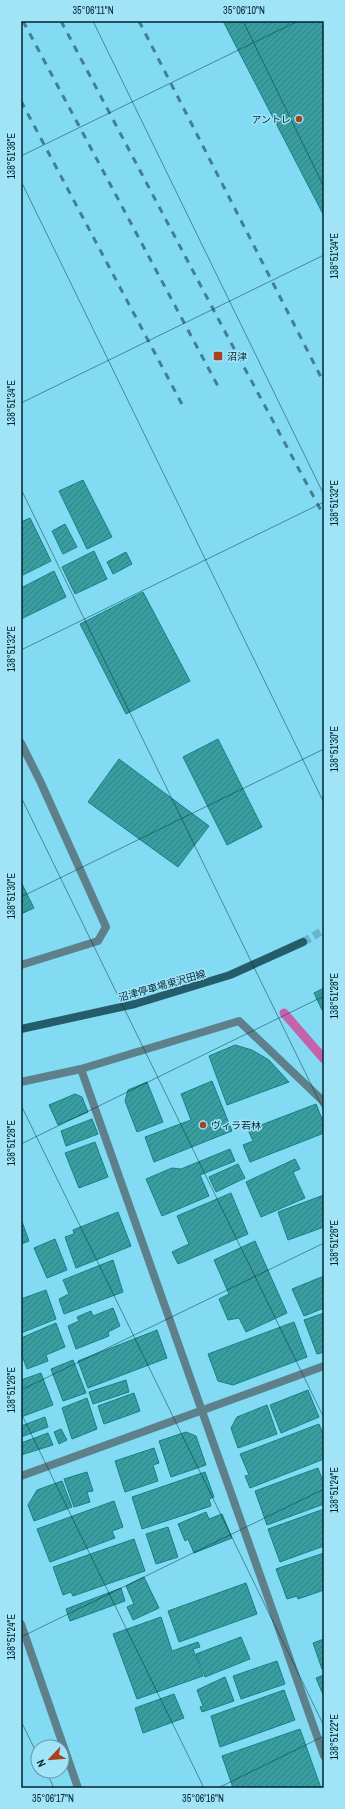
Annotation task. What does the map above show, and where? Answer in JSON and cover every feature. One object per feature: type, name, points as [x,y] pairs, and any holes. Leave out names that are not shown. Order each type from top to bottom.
[{"type":"main road","name":"沼津停車場東沢田線","points":[[21,1029],[135,1004],[230,975],[303,942]]},
{"type":"street","points":[[21,743],[41,783],[106,927],[98,941],[21,965]]},
{"type":"street","points":[[21,1082],[81,1068],[239,1021],[324,1102]]},
{"type":"street","points":[[81,1068],[324,1756]]},
{"type":"street","points":[[21,1476],[324,1366]]},
{"type":"street","points":[[21,1624],[78,1788]]},
{"type":"building","name":"アントレ","points":[[223,21],[324,21],[324,216]]},
{"type":"building","points":[[83,480],[112,537],[87,549],[59,491]]},
{"type":"building","points":[[30,518],[51,561],[21,576],[21,522]]},
{"type":"building","points":[[65,524],[77,547],[63,554],[52,531]]},
{"type":"building","points":[[94,551],[107,579],[75,594],[62,567]]},
{"type":"building","points":[[126,552],[132,564],[113,574],[107,562]]},
{"type":"building","points":[[54,571],[66,597],[21,619],[21,588]]},
{"type":"building","points":[[143,592],[190,681],[126,714],[80,624]]},
{"type":"building","points":[[218,739],[262,827],[227,845],[183,757]]},
{"type":"building","points":[[119,759],[209,826],[178,867],[88,802]]},
{"type":"building","points":[[21,882],[34,908],[21,914]]},
{"type":"building","points":[[324,988],[324,1009],[322,1010],[314,993]]},
{"type":"building","points":[[235,1045],[252,1050],[269,1060],[289,1082],[227,1105],[209,1056]]},
{"type":"building","name":"ヴィラ若林","points":[[212,1081],[232,1131],[154,1162],[145,1137],[191,1120],[181,1094]]},
{"type":"building","points":[[147,1082],[163,1122],[137,1132],[125,1101],[128,1090]]},
{"type":"building","points":[[75,1094],[82,1097],[88,1112],[58,1125],[49,1105]]},
{"type":"building","points":[[316,1104],[324,1124],[324,1133],[250,1162],[243,1145],[253,1141],[248,1130]]},
{"type":"building","points":[[92,1119],[98,1134],[66,1146],[61,1131]]},
{"type":"building","points":[[95,1142],[108,1177],[79,1188],[65,1153]]},
{"type":"building","points":[[230,1149],[235,1161],[200,1175],[209,1196],[162,1216],[146,1179],[172,1168],[181,1169]]},
{"type":"building","points":[[295,1159],[300,1169],[293,1172],[305,1198],[261,1217],[246,1182]]},
{"type":"building","points":[[238,1164],[245,1178],[216,1192],[209,1177]]},
{"type":"building","points":[[231,1193],[248,1234],[178,1264],[172,1252],[189,1244],[177,1216]]},
{"type":"building","points":[[324,1195],[324,1227],[288,1240],[278,1212]]},
{"type":"building","points":[[118,1212],[131,1246],[76,1268],[65,1237],[74,1234],[73,1230]]},
{"type":"building","points":[[21,1219],[29,1241],[21,1244]]},
{"type":"building","points":[[55,1239],[67,1270],[47,1278],[34,1248]]},
{"type":"building","points":[[255,1241],[287,1313],[246,1332],[239,1318],[228,1320],[219,1299],[229,1294],[214,1260]]},
{"type":"building","points":[[113,1260],[123,1292],[64,1314],[59,1299],[69,1294],[63,1280]]},
{"type":"building","points":[[324,1276],[324,1308],[304,1316],[292,1289]]},
{"type":"building","points":[[46,1290],[56,1319],[21,1333],[21,1299]]},
{"type":"building","points":[[113,1308],[120,1326],[108,1332],[109,1336],[76,1349],[68,1326],[79,1321],[77,1317],[91,1311],[93,1316]]},
{"type":"building","points":[[324,1313],[324,1352],[317,1354],[304,1320]]},
{"type":"building","points":[[294,1322],[307,1357],[233,1385],[218,1381],[208,1354]]},
{"type":"building","points":[[56,1323],[65,1347],[46,1355],[48,1361],[27,1369],[21,1353],[21,1338]]},
{"type":"building","points":[[157,1330],[167,1358],[88,1388],[78,1361]]},
{"type":"building","points":[[73,1360],[86,1393],[63,1401],[51,1369]]},
{"type":"building","points":[[41,1373],[53,1405],[21,1417],[21,1380]]},
{"type":"building","points":[[126,1380],[129,1392],[93,1404],[89,1392]]},
{"type":"building","points":[[308,1390],[319,1417],[281,1433],[270,1405]]},
{"type":"building","points":[[134,1393],[140,1411],[104,1424],[98,1406]]},
{"type":"building","points":[[87,1398],[97,1429],[72,1439],[62,1408]]},
{"type":"building","points":[[267,1405],[277,1434],[238,1448],[231,1428],[237,1417]]},
{"type":"building","points":[[45,1417],[48,1427],[21,1437],[21,1426]]},
{"type":"building","points":[[319,1424],[324,1436],[324,1459],[250,1488],[245,1476],[249,1475],[240,1454]]},
{"type":"building","points":[[61,1429],[67,1440],[59,1444],[54,1432]]},
{"type":"building","points":[[186,1432],[196,1436],[206,1465],[171,1477],[159,1441]]},
{"type":"building","points":[[48,1433],[53,1445],[21,1455],[21,1443]]},
{"type":"building","points":[[154,1448],[159,1463],[153,1465],[158,1481],[125,1492],[115,1461]]},
{"type":"building","points":[[318,1468],[324,1484],[324,1504],[267,1525],[255,1491]]},
{"type":"building","points":[[87,1472],[93,1491],[87,1492],[90,1502],[74,1507],[64,1479]]},
{"type":"building","points":[[205,1472],[214,1497],[209,1499],[211,1506],[142,1529],[132,1497]]},
{"type":"building","points":[[62,1481],[72,1507],[34,1521],[28,1505],[37,1490]]},
{"type":"building","points":[[114,1501],[123,1527],[112,1531],[115,1538],[50,1562],[37,1529]]},
{"type":"building","points":[[324,1509],[324,1546],[280,1562],[268,1529]]},
{"type":"building","points":[[206,1512],[209,1519],[222,1514],[232,1538],[194,1553],[188,1539],[185,1541],[178,1524]]},
{"type":"building","points":[[168,1527],[178,1557],[156,1564],[146,1534]]},
{"type":"building","points":[[134,1539],[145,1571],[73,1596],[71,1592],[63,1595],[53,1567]]},
{"type":"building","points":[[324,1553],[324,1590],[298,1599],[297,1596],[287,1599],[276,1569]]},
{"type":"building","points":[[144,1577],[159,1608],[133,1620],[127,1607],[134,1604],[126,1586]]},
{"type":"building","points":[[246,1583],[257,1614],[179,1642],[168,1611]]},
{"type":"building","points":[[121,1588],[125,1601],[70,1621],[66,1609]]},
{"type":"building","points":[[161,1617],[172,1651],[198,1642],[200,1647],[193,1649],[203,1676],[137,1699],[113,1634]]},
{"type":"building","points":[[241,1637],[250,1659],[205,1677],[196,1654]]},
{"type":"building","points":[[324,1639],[324,1669],[322,1669],[313,1643]]},
{"type":"building","points":[[277,1661],[285,1684],[241,1699],[233,1676]]},
{"type":"building","points":[[324,1675],[324,1697],[316,1678]]},
{"type":"building","points":[[225,1677],[234,1701],[202,1712],[200,1707],[203,1706],[197,1690]]},
{"type":"building","points":[[284,1690],[295,1720],[220,1747],[211,1716]]},
{"type":"building","points":[[174,1694],[184,1718],[143,1733],[135,1708]]},
{"type":"building","points":[[300,1729],[321,1788],[233,1788],[222,1756]]},
{"type":"waterway","points":[[284,1013],[324,1059]]},
{"type":"tunnel","points":[[303,942],[324,930]]},
{"type":"railway","points":[[23,21],[220,390]]},
{"type":"railway","points":[[61,21],[324,516]]},
{"type":"railway","points":[[139,21],[324,383]]},
{"type":"railway","points":[[21,101],[184,408]]},
{"type":"place","name":"アントレ","points":[[299,119]]},
{"type":"place","name":"沼津","points":[[218,356]]},
{"type":"place","name":"ヴィラ若林","points":[[203,1125]]}]
